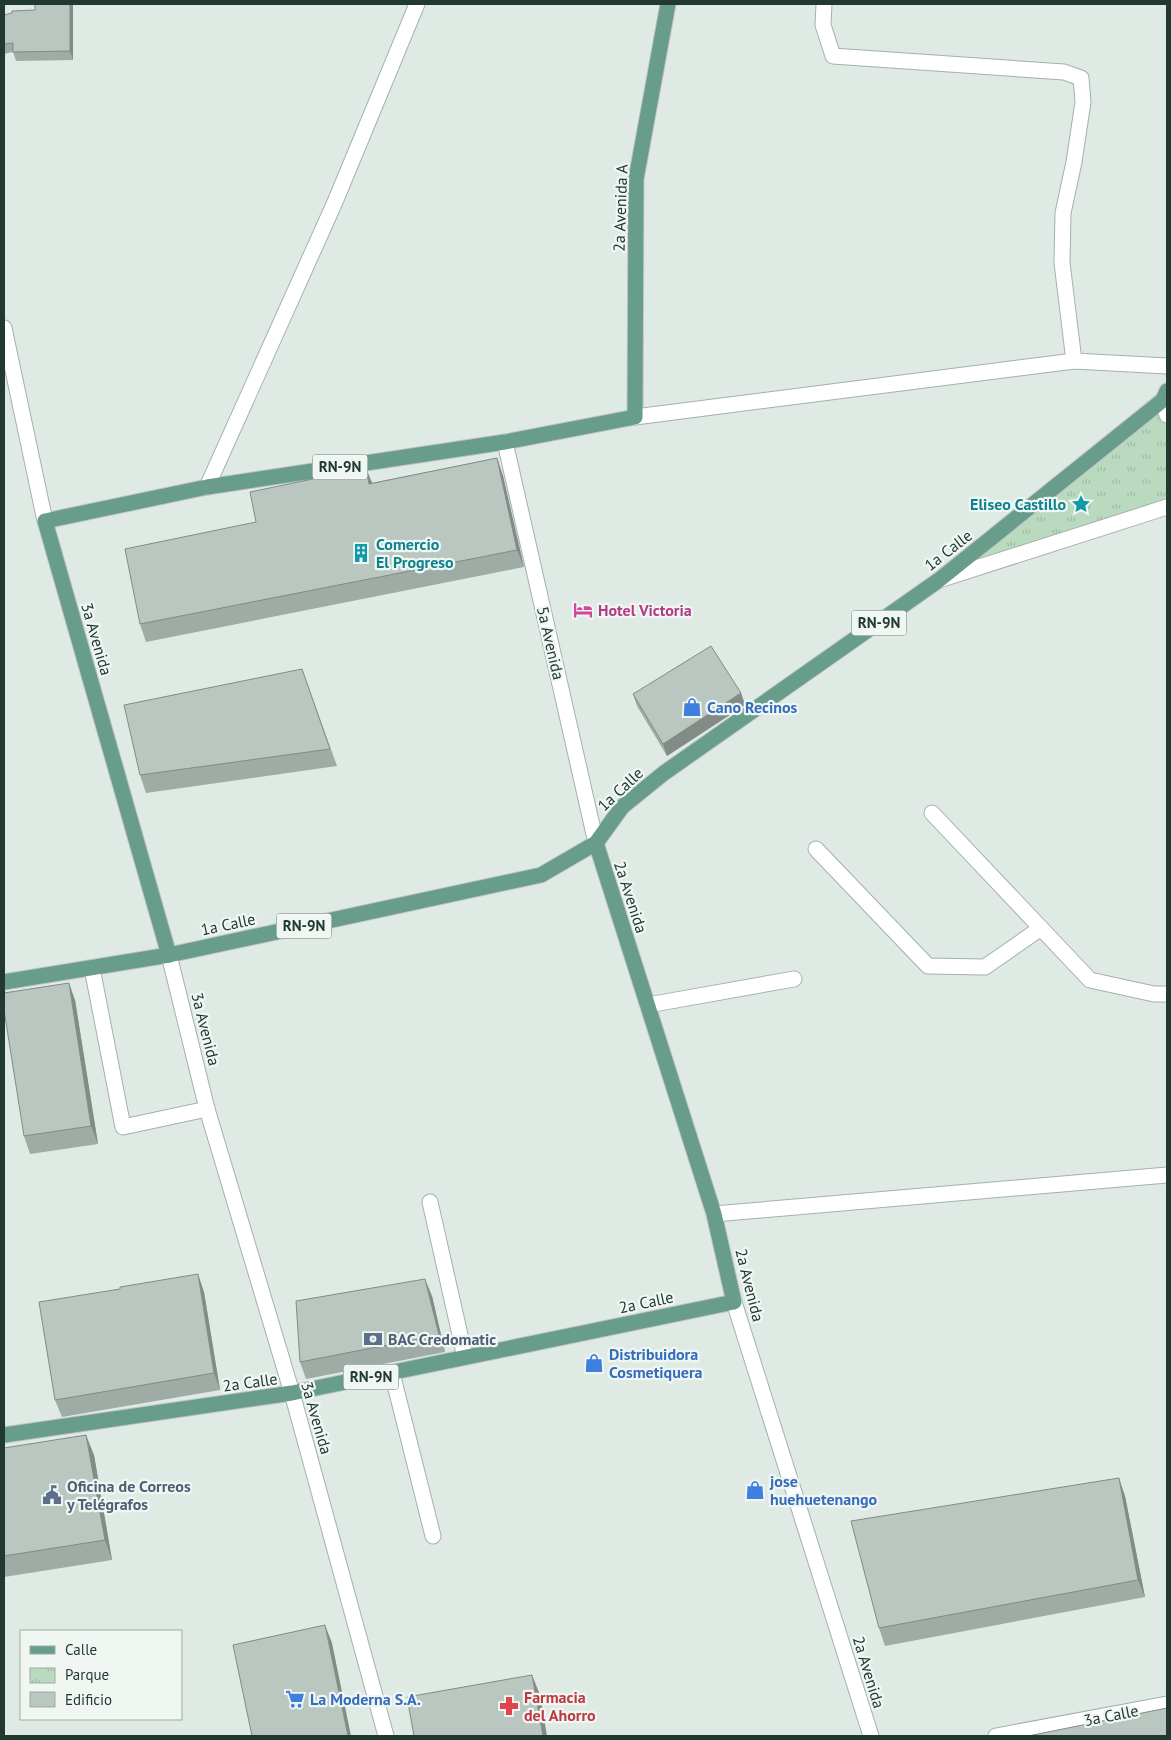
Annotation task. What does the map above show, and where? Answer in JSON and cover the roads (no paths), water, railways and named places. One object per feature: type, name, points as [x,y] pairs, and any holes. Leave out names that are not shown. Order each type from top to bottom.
[{"type":"main road","name":"2a Avenida A","points":[[635,417],[636,179],[668,4]]},
{"type":"main road","name":"1a Calle","points":[[4,982],[169,955],[541,875],[596,843],[622,807],[664,773],[939,580],[1166,402]]},
{"type":"main road","name":"RN-9N","points":[[45,521],[206,487],[506,442],[635,417]]},
{"type":"main road","name":"3a Avenida","points":[[45,521],[169,955]]},
{"type":"main road","name":"2a Avenida","points":[[596,843],[714,1214],[734,1302]]},
{"type":"main road","name":"2a Calle","points":[[4,1435],[292,1393],[734,1302]]},
{"type":"street","points":[[206,487],[335,202],[417,4]]},
{"type":"street","points":[[824,4],[823,25],[833,56],[1064,72],[1081,78],[1083,102],[1074,162],[1063,213],[1062,263],[1074,361]]},
{"type":"street","name":"3a Avenida","points":[[4,328],[45,521]]},
{"type":"street","points":[[635,417],[1074,361],[1167,366]]},
{"type":"street","name":"5a Avenida","points":[[506,442],[596,843]]},
{"type":"street","points":[[939,580],[1167,507]]},
{"type":"street","points":[[932,813],[1090,980],[1154,994],[1167,994]]},
{"type":"street","points":[[816,849],[928,966],[986,967],[1041,928]]},
{"type":"street","name":"3a Avenida","points":[[169,955],[208,1109],[292,1393],[386,1736]]},
{"type":"street","points":[[92,968],[123,1127],[208,1109]]},
{"type":"street","points":[[648,1005],[794,979]]},
{"type":"street","points":[[714,1214],[1167,1175]]},
{"type":"street","points":[[430,1202],[465,1356]]},
{"type":"street","name":"2a Avenida","points":[[734,1302],[870,1736]]},
{"type":"street","points":[[392,1373],[433,1536]]},
{"type":"street","name":"3a Calle","points":[[996,1736],[1167,1704]]},
{"type":"place","name":"Eliseo Castillo","points":[[1081,504]]},
{"type":"place","name":"Comercio El Progreso","points":[[361,553]]},
{"type":"place","name":"Hotel Victoria","points":[[583,610]]},
{"type":"place","name":"Cano Recinos","points":[[692,707]]},
{"type":"place","name":"BAC Credomatic","points":[[373,1339]]},
{"type":"place","name":"Distribuidora Cosmetiquera","points":[[594,1363]]},
{"type":"place","name":"jose huehuetenango","points":[[755,1490]]},
{"type":"place","name":"Oficina de Correos y Telégrafos","points":[[52,1495]]},
{"type":"place","name":"La Moderna S.A.","points":[[295,1699]]},
{"type":"place","name":"Farmacia del Ahorro","points":[[509,1706]]}]
